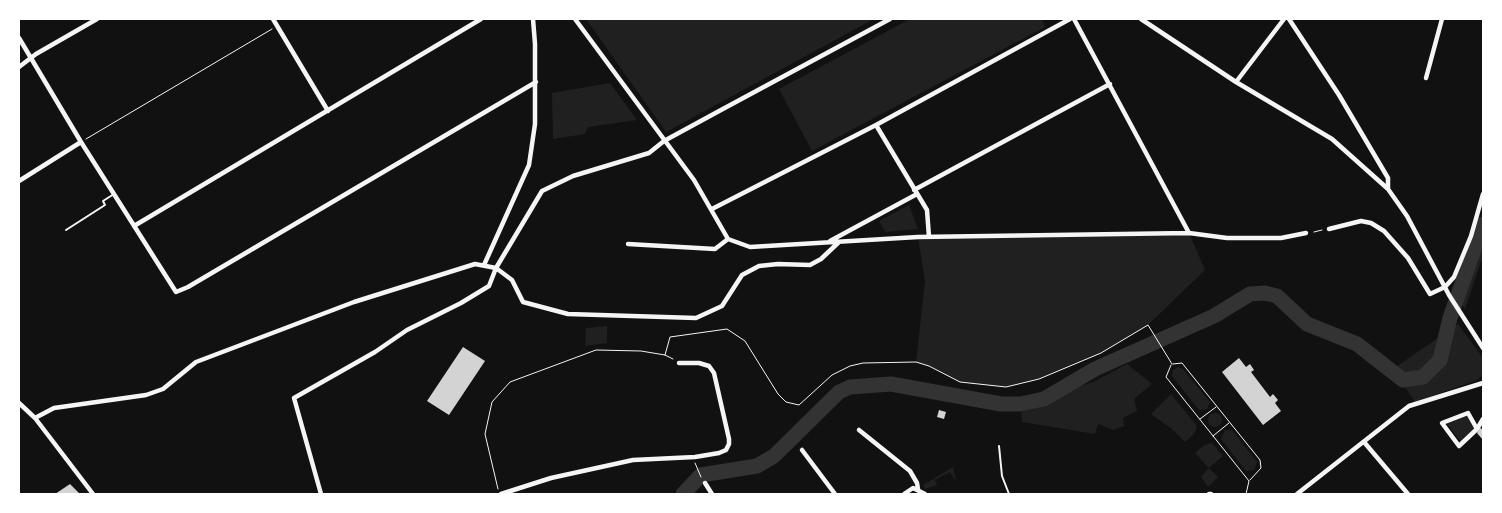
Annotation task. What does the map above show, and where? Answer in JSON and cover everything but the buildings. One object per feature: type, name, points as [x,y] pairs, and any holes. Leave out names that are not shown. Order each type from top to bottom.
[{"type":"street","points":[[19,67],[97,19]]},
{"type":"street","points":[[134,226],[481,19]]},
{"type":"street","points":[[484,265],[529,165],[535,124],[536,82],[533,19]]},
{"type":"street","points":[[575,19],[694,180],[728,239],[750,247],[929,237],[1189,233],[1227,238],[1280,238],[1306,233]]},
{"type":"street","points":[[321,494],[294,398],[376,352],[407,330],[461,303],[489,286],[496,268],[542,191],[566,179],[649,153],[664,141],[890,19]]},
{"type":"street","points":[[712,209],[876,125],[1072,19],[1110,84],[1189,233]]},
{"type":"street","points":[[1141,19],[1236,82],[1332,139],[1388,189],[1398,200],[1449,295],[1483,348]]},
{"type":"street","points":[[1236,82],[1284,19]]},
{"type":"street","points":[[1289,19],[1388,178],[1388,189]]},
{"type":"street","points":[[1426,78],[1442,19]]},
{"type":"street","points":[[276,21],[328,111]]},
{"type":"street","points":[[19,38],[81,142],[176,292],[188,287],[536,82]]},
{"type":"street","points":[[829,242],[1110,84]]},
{"type":"street","points":[[876,125],[927,210],[929,237]]},
{"type":"street","points":[[19,181],[81,142]]},
{"type":"street","points":[[1329,228],[1361,221],[1370,223],[1384,231],[1396,243],[1430,294],[1445,288],[1454,277],[1471,236],[1483,194]]},
{"type":"street","points":[[628,244],[715,249],[728,239]]},
{"type":"street","points":[[35,418],[54,408],[146,395],[163,389],[196,362],[297,322],[475,264],[496,268],[512,280],[523,302],[568,314],[696,318],[722,306],[742,275],[760,266],[778,264],[810,265],[821,259],[838,242]]},
{"type":"street","points":[[500,494],[551,478],[632,460],[720,453],[729,444],[714,373],[708,366],[699,363],[679,363]]},
{"type":"street","points":[[1297,494],[1409,406],[1483,383]]},
{"type":"street","points":[[19,403],[35,418],[93,494]]},
{"type":"street","points":[[1477,429],[1468,413],[1442,423],[1459,446],[1477,429],[1483,419]]},
{"type":"street","points":[[859,430],[910,471],[917,483],[918,489]]},
{"type":"street","points":[[1364,442],[1408,494]]},
{"type":"street","points":[[802,450],[834,494]]},
{"type":"street","points":[[705,483],[712,494]]},
{"type":"street","points":[[904,494],[911,488],[918,489],[925,494]]},
{"type":"lane","points":[[66,230],[105,205],[103,201],[114,194]]},
{"type":"lane","points":[[999,446],[1002,476],[1009,494]]},
{"type":"path","points":[[81,142],[276,21]]},
{"type":"path","points":[[1306,233],[1329,228]]},
{"type":"path","points":[[665,355],[670,338],[727,329],[744,341],[778,394],[786,402],[800,405],[832,375],[863,363],[916,362],[929,366],[960,382],[1006,387],[1040,379],[1101,353],[1148,325],[1161,349],[1172,364]]},
{"type":"path","points":[[500,494],[485,434],[492,402],[510,382],[596,350],[665,355],[679,363]]},
{"type":"path","points":[[1172,364],[1182,363],[1260,460],[1261,468],[1249,481],[1246,494]]},
{"type":"path","points":[[1172,364],[1166,377],[1249,481]]},
{"type":"path","points":[[1200,419],[1217,406]]},
{"type":"path","points":[[1213,436],[1230,422]]},
{"type":"path","points":[[696,468],[705,483]]},
{"type":"shaded area","points":[[586,19],[874,19],[666,132]]},
{"type":"shaded area","points":[[910,19],[1042,19],[1045,27],[812,151],[779,89]]},
{"type":"shaded area","points":[[610,83],[637,120],[588,127],[585,134],[553,139],[552,93]]},
{"type":"shaded area","points":[[909,205],[918,229],[885,232],[879,221]]},
{"type":"shaded area","points":[[1483,211],[1483,262],[1481,261],[1465,309],[1453,292]]},
{"type":"shaded area","points":[[1189,233],[1205,270],[1148,325],[1101,353],[1039,379],[1006,387],[960,382],[929,366],[916,362],[925,281],[918,237]]},
{"type":"shaded area","points":[[1458,324],[1483,358],[1483,375],[1477,380],[1415,402],[1393,369]]},
{"type":"shaded area","points":[[607,326],[607,343],[585,346],[586,328]]},
{"type":"shaded area","points":[[1127,364],[1152,384],[1134,399],[1137,411],[1123,418],[1124,426],[1113,430],[1098,424],[1095,434],[1022,422],[1021,405],[1093,382]]},
{"type":"shaded area","points":[[1178,367],[1183,369],[1210,402],[1207,409],[1199,410],[1172,376],[1173,370]]},
{"type":"shaded area","points":[[1171,394],[1197,426],[1194,434],[1185,442],[1172,429],[1151,414]]},
{"type":"shaded area","points":[[1215,413],[1220,415],[1222,420],[1220,425],[1215,427],[1210,425],[1208,420],[1210,415]]},
{"type":"shaded area","points":[[1467,416],[1474,429],[1460,441],[1447,424]]},
{"type":"shaded area","points":[[1225,430],[1232,430],[1257,462],[1254,470],[1246,471],[1221,439]]},
{"type":"shaded area","points":[[1212,443],[1223,456],[1209,468],[1195,453],[1204,445]]},
{"type":"shaded area","points":[[953,467],[956,481],[950,472],[935,480],[937,485],[925,489],[923,485]]},
{"type":"shaded area","points":[[1209,468],[1218,477],[1208,487],[1201,477]]},
{"type":"waterway","points":[[683,494],[701,475],[757,466],[774,456],[839,392],[850,387],[891,384],[1001,404],[1020,404],[1044,399],[1095,369],[1214,316],[1250,294],[1265,293],[1277,296],[1307,324],[1357,344],[1403,380],[1423,377],[1440,360],[1450,318],[1483,224]]}]
